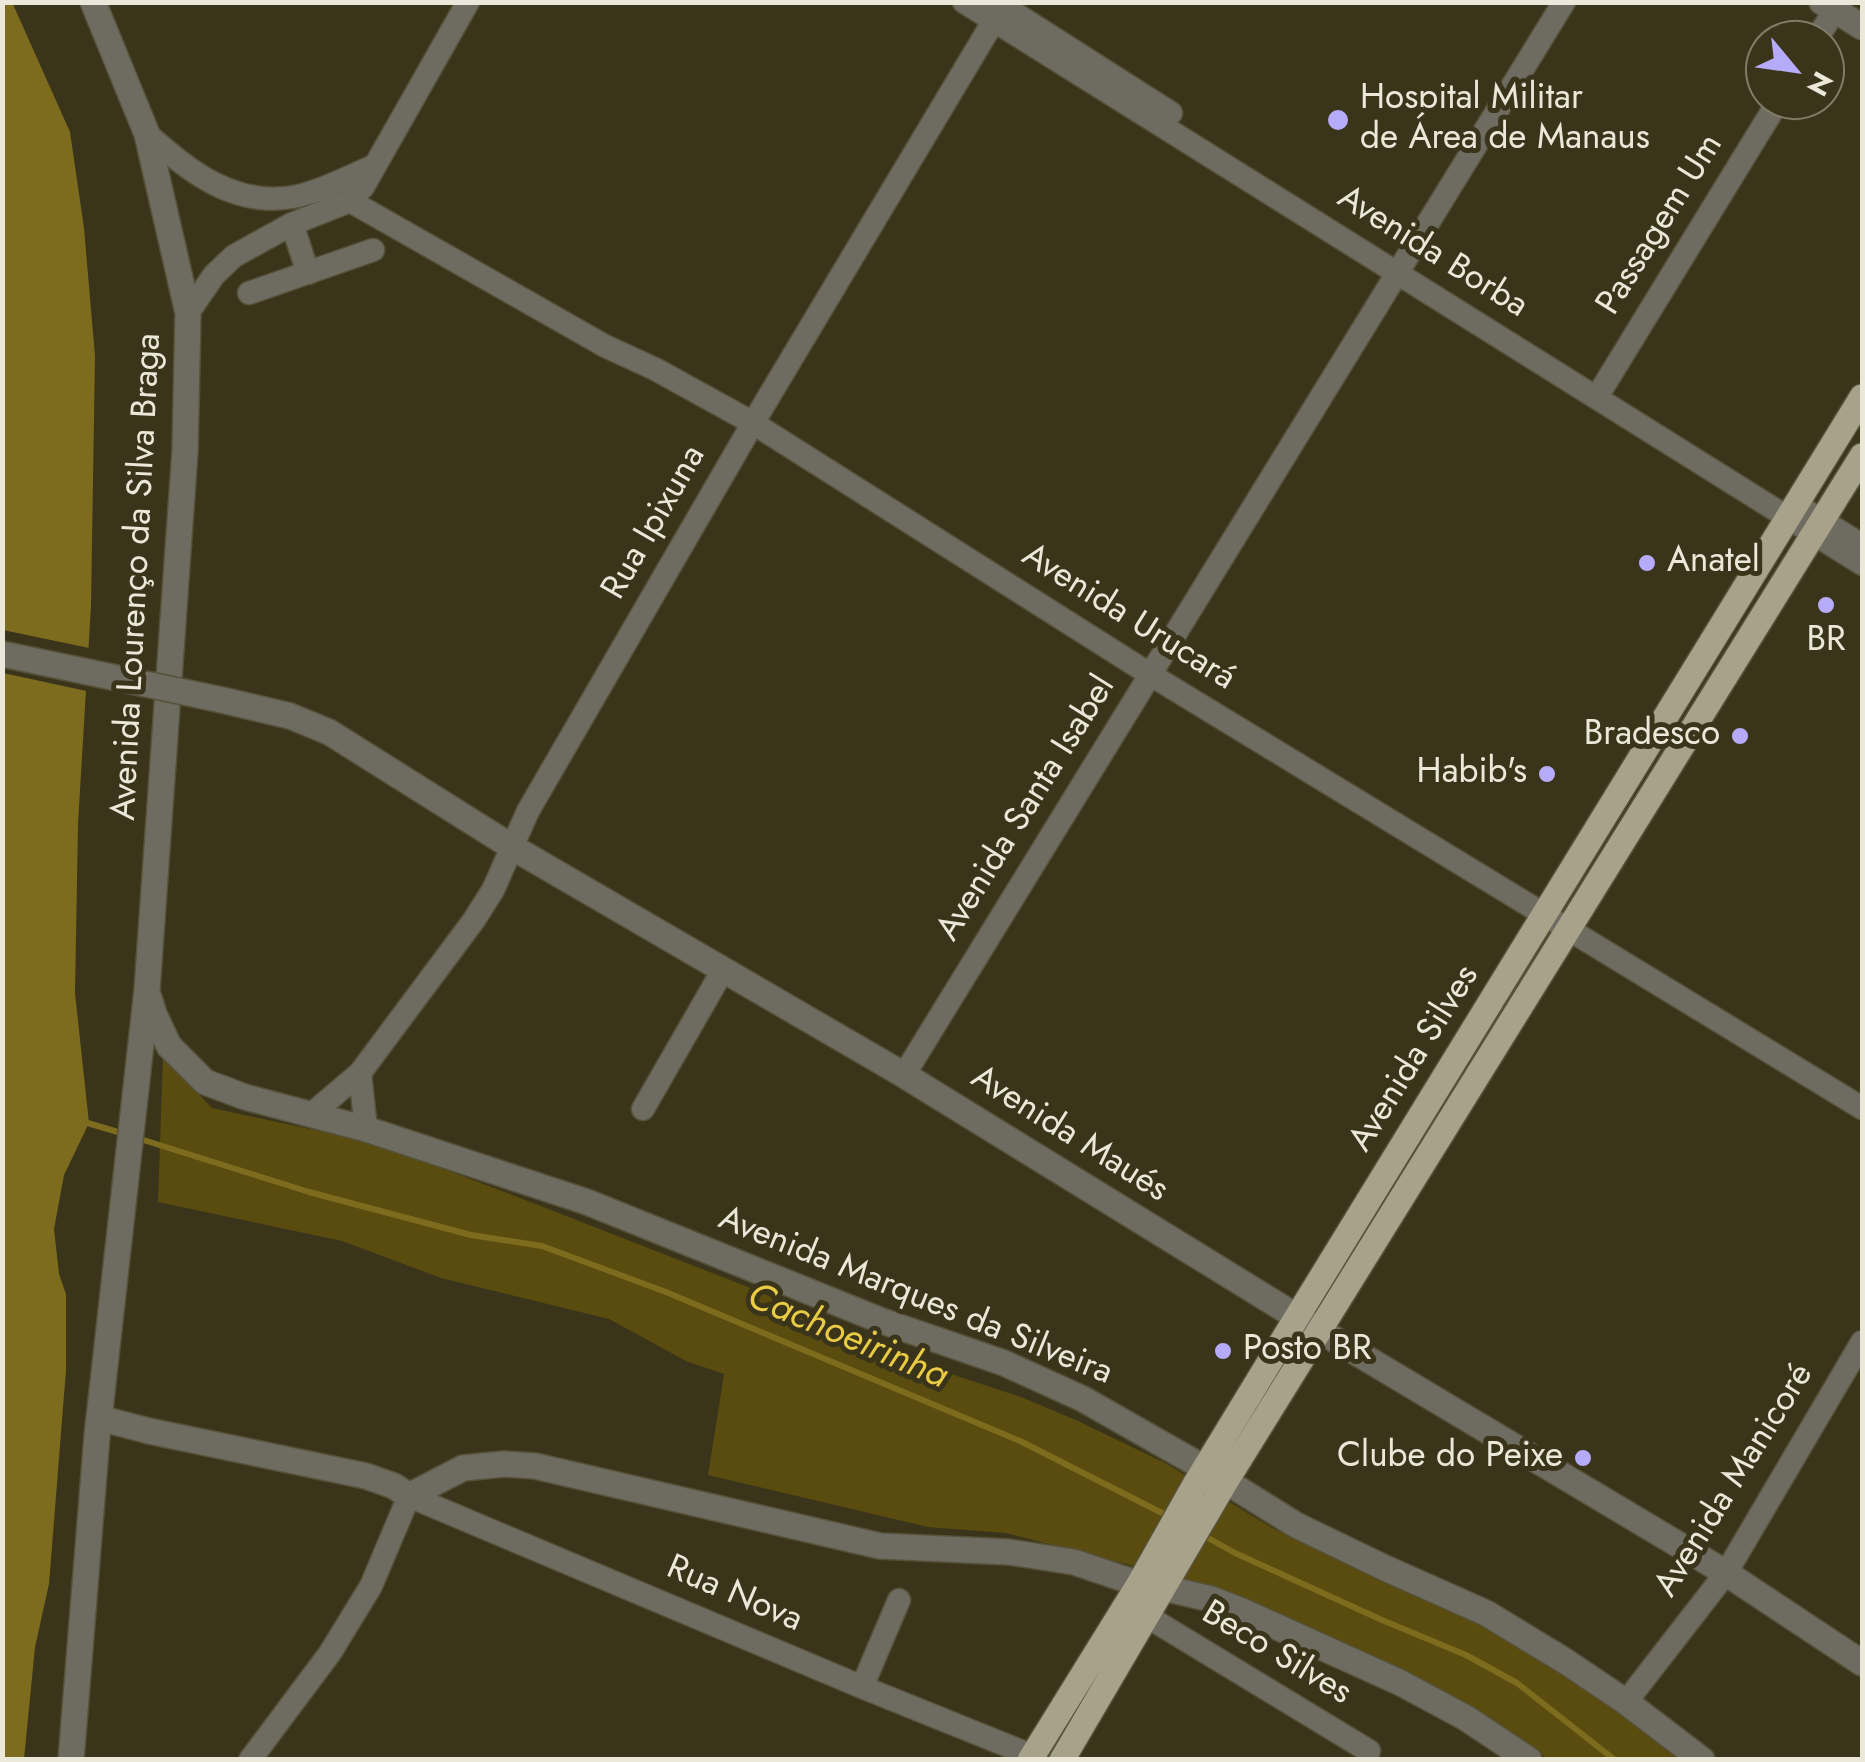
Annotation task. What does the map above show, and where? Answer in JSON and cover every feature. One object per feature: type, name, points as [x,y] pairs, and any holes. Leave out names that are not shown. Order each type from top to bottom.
[{"type":"main road","name":"Avenida Silves","points":[[1032,1758],[1154,1579],[1211,1483],[1297,1316],[1862,397]]},
{"type":"main road","name":"Avenida Silves","points":[[1211,1483],[1320,1329],[1862,456]]},
{"type":"main road","name":"Avenida Silves","points":[[1062,1760],[1148,1617],[1154,1579]]},
{"type":"street","name":"Avenida Lourenço da Silva Braga","points":[[72,1760],[99,1418],[147,990],[185,451],[188,313],[147,134],[93,2]]},
{"type":"street","points":[[188,313],[214,275],[234,256],[292,224],[350,202],[468,2]]},
{"type":"street","name":"Avenida Borba","points":[[964,2],[1000,8],[1792,511],[1862,545]]},
{"type":"street","name":"Avenida Santa Isabel","points":[[904,1075],[1564,2]]},
{"type":"street","points":[[1828,6],[1862,27]]},
{"type":"street","name":"Rua Ipixuna","points":[[312,1113],[360,1074],[493,890],[537,795],[752,423],[1000,8]]},
{"type":"street","name":"Passagem Um","points":[[1603,387],[1767,120]]},
{"type":"street","points":[[147,134],[200,178],[235,194],[266,199],[296,196],[374,166]]},
{"type":"street","name":"Avenida Urucará","points":[[350,202],[605,346],[752,423],[1151,675],[1862,1108]]},
{"type":"street","points":[[292,224],[308,273]]},
{"type":"street","points":[[249,293],[373,250]]},
{"type":"street","name":"Avenida Borba","points":[[1401,266],[1603,387],[1792,511]]},
{"type":"street","name":"Avenida Borba","points":[[1819,527],[1862,564]]},
{"type":"street","name":"Avenida Maués","points":[[2,654],[290,716],[329,732],[512,847],[904,1075],[1726,1573],[1862,1663]]},
{"type":"street","points":[[643,1109],[723,970]]},
{"type":"street","name":"Avenida Marques da Silveira","points":[[147,990],[170,1046],[205,1082],[245,1097],[366,1129],[587,1202],[882,1321],[1004,1363],[1083,1398],[1211,1483],[1486,1613],[1566,1661],[1702,1760]]},
{"type":"street","points":[[360,1074],[366,1129]]},
{"type":"street","name":"Avenida Manicoré","points":[[1626,1702],[1726,1573],[1862,1342]]},
{"type":"street","name":"Rua Nova","points":[[99,1418],[366,1476],[394,1486],[1032,1758]]},
{"type":"street","points":[[250,1760],[330,1653],[370,1586],[410,1496],[463,1468],[504,1464],[535,1466],[880,1546],[1008,1552],[1154,1579],[1242,1611],[1401,1683],[1466,1718],[1529,1760]]},
{"type":"street","points":[[862,1687],[899,1600]]},
{"type":"street","name":"Beco Silves","points":[[1148,1617],[1369,1750]]},
{"type":"shaded area","points":[[12,2],[70,132],[84,228],[95,356],[91,606],[78,824],[75,993],[89,1123],[64,1175],[54,1229],[59,1274],[66,1294],[66,1370],[49,1584],[35,1647],[24,1759],[3,1760],[2,3]]},
{"type":"shaded area","points":[[163,1057],[212,1108],[375,1143],[748,1287],[957,1376],[1078,1421],[1165,1463],[1274,1529],[1529,1646],[1686,1759],[1548,1759],[1459,1703],[1233,1597],[1188,1580],[1006,1533],[928,1527],[708,1475],[724,1374],[686,1361],[609,1319],[441,1278],[342,1241],[158,1202]]},
{"type":"pier","points":[[3,630],[94,649],[91,692],[3,673]]},
{"type":"waterway","name":"Cachoeirinha","points":[[84,1122],[125,1134]]},
{"type":"waterway","name":"Cachoeirinha","points":[[137,1138],[309,1192],[471,1235],[542,1246],[666,1292],[1020,1441],[1168,1516]]},
{"type":"waterway","name":"Cachoeirinha","points":[[1201,1534],[1235,1553],[1466,1655],[1517,1683],[1615,1760]]},
{"type":"place","name":"Hospital Militar de Área de Manaus","points":[[1338,120]]},
{"type":"place","name":"Anatel","points":[[1647,563]]},
{"type":"place","name":"BR","points":[[1826,605]]},
{"type":"place","name":"Bradesco","points":[[1740,736]]},
{"type":"place","name":"Habib's","points":[[1547,774]]},
{"type":"place","name":"Posto BR","points":[[1223,1351]]},
{"type":"place","name":"Clube do Peixe","points":[[1583,1458]]}]
